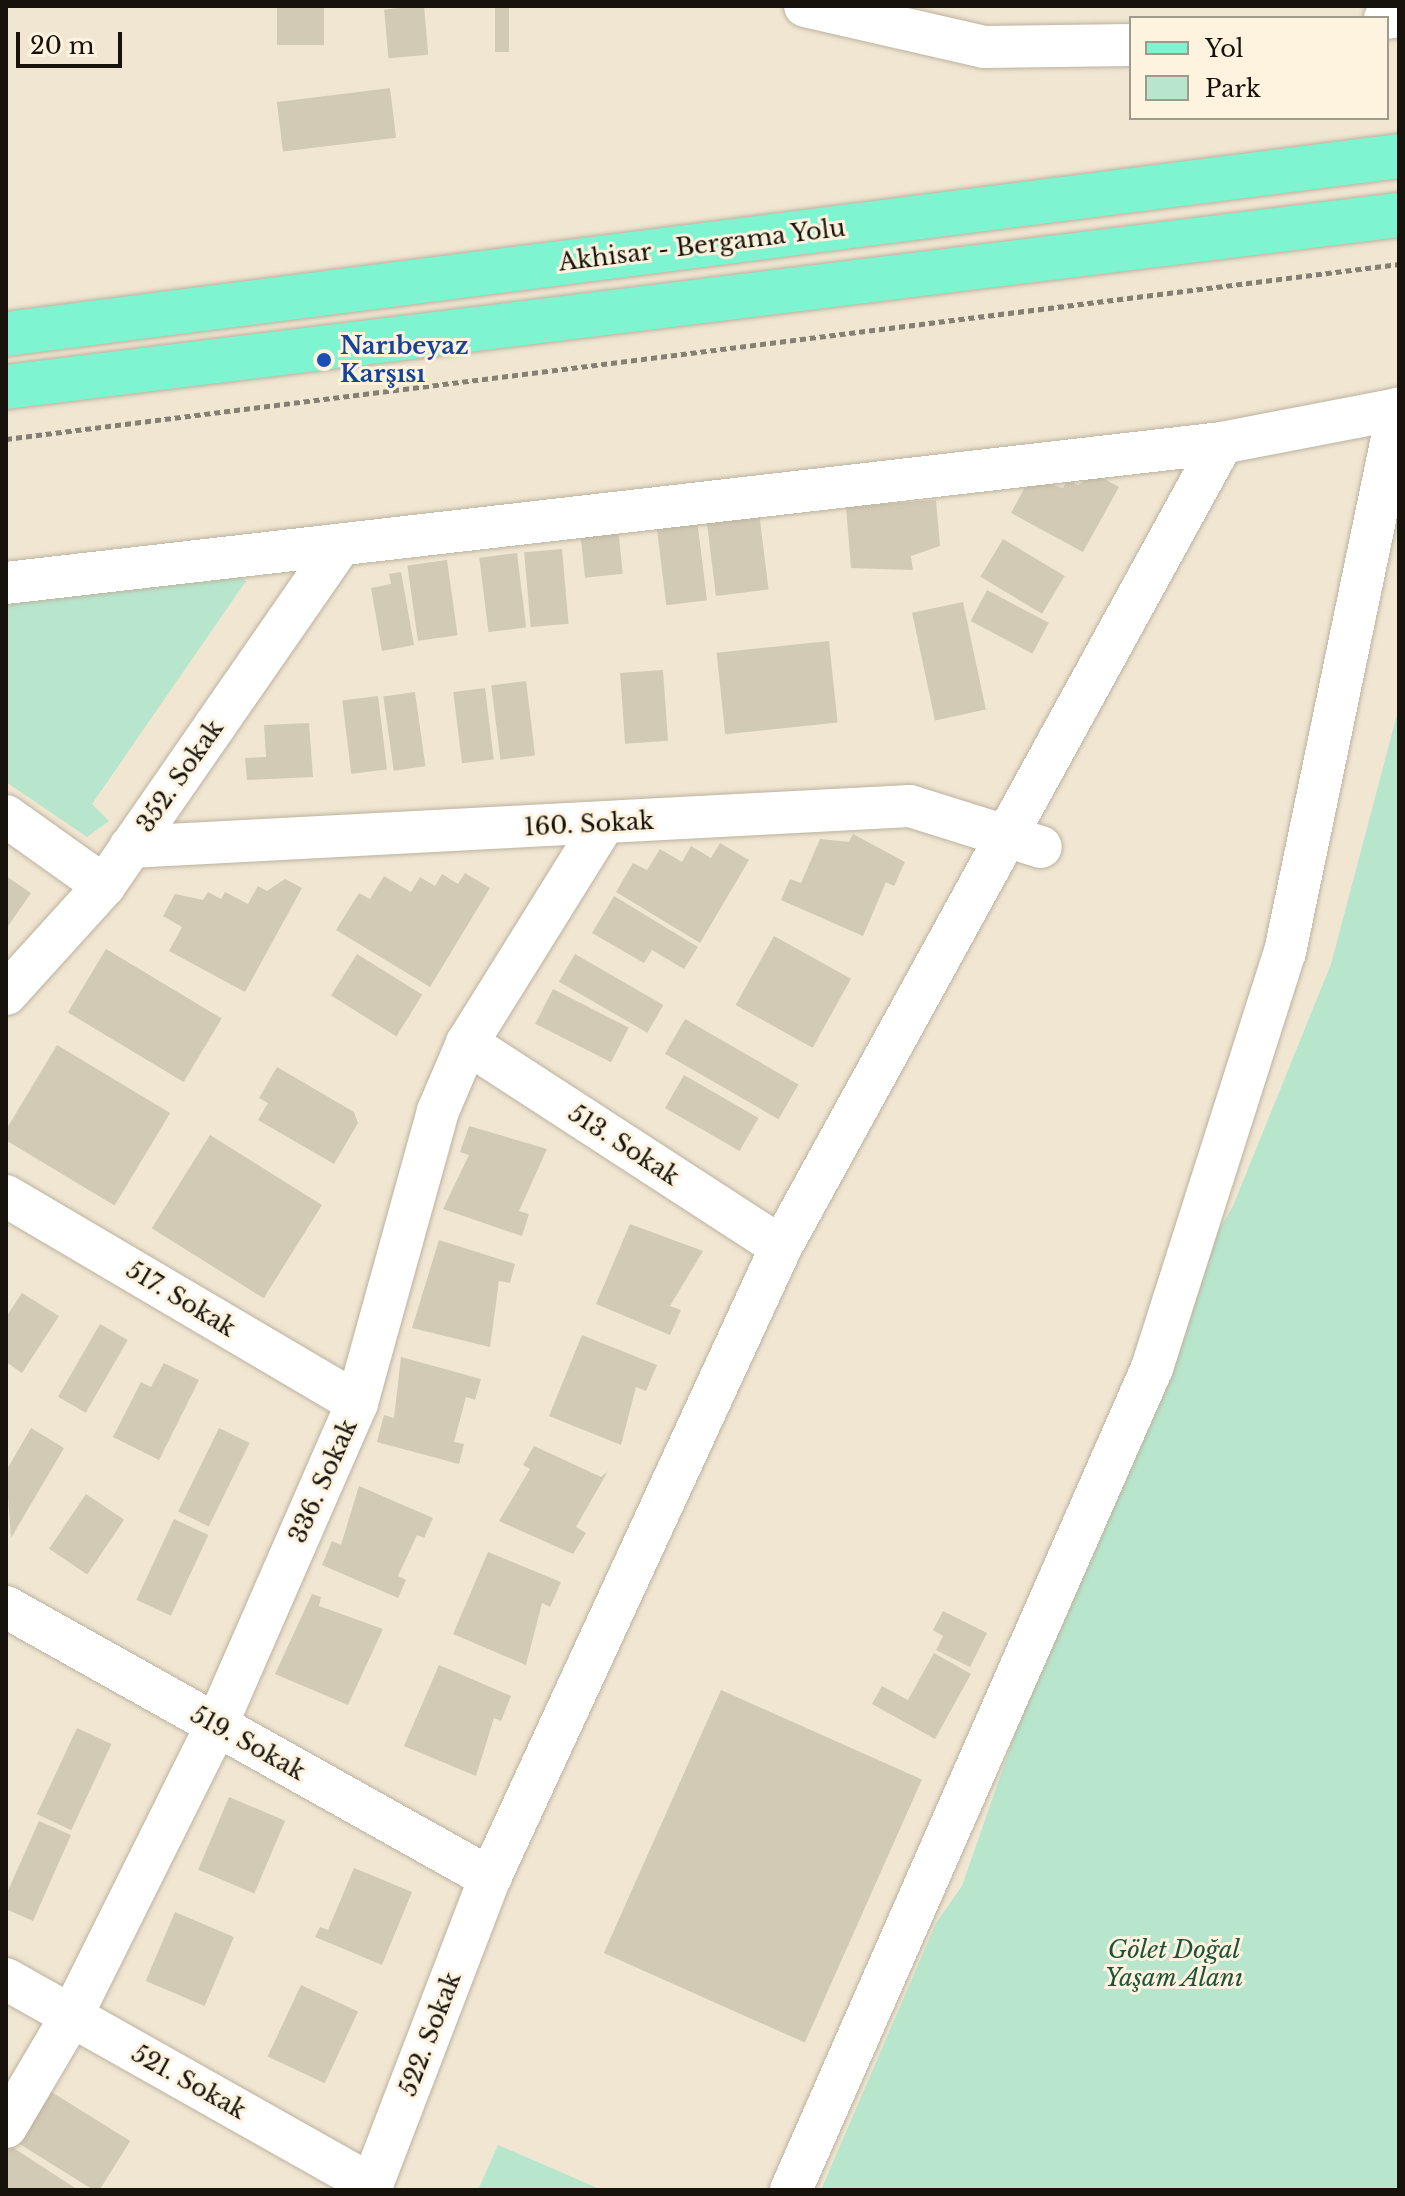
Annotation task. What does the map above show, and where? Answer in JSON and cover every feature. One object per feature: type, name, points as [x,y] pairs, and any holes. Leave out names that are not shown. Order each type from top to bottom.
[{"type":"main road","name":"Akhisar - Bergama Yolu","points":[[6,334],[1399,156]]},
{"type":"main road","points":[[6,387],[1399,215]]},
{"type":"street","points":[[805,6],[984,47],[1129,45]]},
{"type":"street","points":[[6,583],[1222,443],[1399,409],[1285,952],[1152,1368],[791,2190]]},
{"type":"street","name":"522. Sokak","points":[[371,2188],[490,1878],[781,1247],[1002,834],[1222,443]]},
{"type":"street","name":"352. Sokak","points":[[6,994],[104,886],[339,547]]},
{"type":"street","name":"160. Sokak","points":[[130,847],[910,806],[1041,847]]},
{"type":"street","points":[[6,816],[104,886]]},
{"type":"street","name":"336. Sokak","points":[[6,2127],[72,2015],[216,1726],[357,1403],[438,1111],[467,1043],[604,823]]},
{"type":"street","name":"513. Sokak","points":[[467,1043],[781,1247]]},
{"type":"street","name":"517. Sokak","points":[[6,1196],[357,1403]]},
{"type":"street","name":"519. Sokak","points":[[6,1607],[490,1878]]},
{"type":"street","name":"521. Sokak","points":[[6,1979],[371,2188]]},
{"type":"path","points":[[6,439],[1399,264]]},
{"type":"green space","points":[[235,571],[246,581],[92,804],[109,821],[87,837],[6,782],[6,594]]},
{"type":"green space","name":"Gölet Doğal Yaşam Alanı","points":[[1399,707],[1399,2190],[821,2190],[936,1923],[962,1886],[1031,1688],[1066,1618],[1199,1264],[1233,1206],[1331,964]]},
{"type":"green space","points":[[498,2145],[602,2190],[478,2190]]},
{"type":"building","points":[[277,6],[324,6],[324,45],[277,45]]},
{"type":"building","points":[[424,6],[428,55],[388,58],[384,9]]},
{"type":"building","points":[[495,8],[509,8],[509,52],[495,52]]},
{"type":"building","points":[[390,88],[396,138],[283,152],[277,102]]},
{"type":"building","points":[[1095,474],[1119,487],[1083,552],[1011,513],[1030,478],[1063,488],[1068,479],[1078,485]]},
{"type":"building","points":[[936,500],[940,546],[911,556],[913,570],[851,568],[846,507]]},
{"type":"building","points":[[696,511],[707,600],[666,605],[655,516]]},
{"type":"building","points":[[759,512],[769,589],[716,596],[706,518]]},
{"type":"building","points":[[618,528],[623,574],[585,578],[580,532]]},
{"type":"building","points":[[1003,539],[1065,576],[1042,614],[980,577]]},
{"type":"building","points":[[562,549],[569,624],[531,627],[524,552]]},
{"type":"building","points":[[517,553],[526,627],[488,632],[479,558]]},
{"type":"building","points":[[447,560],[458,635],[418,641],[407,566]]},
{"type":"building","points":[[401,572],[414,645],[382,651],[371,588],[391,584],[389,574]]},
{"type":"building","points":[[987,590],[1049,623],[1032,654],[971,621]]},
{"type":"building","points":[[963,602],[986,710],[935,720],[912,613]]},
{"type":"building","points":[[829,641],[838,723],[725,734],[717,653]]},
{"type":"building","points":[[663,670],[668,741],[625,744],[620,673]]},
{"type":"building","points":[[526,681],[535,755],[500,760],[491,685]]},
{"type":"building","points":[[485,688],[494,759],[462,763],[453,692]]},
{"type":"building","points":[[415,692],[425,766],[394,771],[383,696]]},
{"type":"building","points":[[378,696],[387,769],[351,774],[342,700]]},
{"type":"building","points":[[309,723],[313,777],[247,780],[245,758],[266,757],[264,725]]},
{"type":"building","points":[[853,834],[905,862],[894,886],[886,882],[863,936],[781,900],[790,879],[801,883],[820,839],[849,842]]},
{"type":"building","points":[[720,843],[749,860],[700,943],[616,892],[633,863],[647,870],[660,849],[682,862],[691,846],[711,858]]},
{"type":"building","points":[[465,873],[490,888],[430,987],[336,930],[359,893],[370,899],[384,876],[411,892],[420,877],[435,886],[442,874],[458,884]]},
{"type":"building","points":[[6,876],[31,893],[6,929]]},
{"type":"building","points":[[285,879],[302,888],[245,992],[169,951],[182,927],[163,916],[175,894],[203,900],[208,892],[221,899],[225,892],[248,904],[258,886],[267,891]]},
{"type":"building","points":[[614,896],[698,947],[684,969],[652,950],[644,963],[592,933]]},
{"type":"building","points":[[774,936],[851,979],[813,1048],[736,1005]]},
{"type":"building","points":[[106,949],[222,1019],[184,1082],[68,1012]]},
{"type":"building","points":[[357,954],[422,995],[396,1036],[331,996]]},
{"type":"building","points":[[575,954],[663,1005],[647,1033],[559,982]]},
{"type":"building","points":[[553,989],[629,1028],[611,1062],[535,1024]]},
{"type":"building","points":[[685,1019],[798,1084],[778,1119],[665,1054]]},
{"type":"building","points":[[57,1045],[170,1113],[115,1206],[6,1140],[6,1130]]},
{"type":"building","points":[[277,1067],[354,1112],[358,1123],[334,1164],[258,1120],[268,1103],[259,1098]]},
{"type":"building","points":[[684,1075],[758,1118],[739,1151],[665,1108]]},
{"type":"building","points":[[469,1126],[547,1149],[519,1211],[529,1214],[522,1236],[443,1209],[469,1155],[460,1152]]},
{"type":"building","points":[[210,1135],[322,1205],[264,1298],[152,1228]]},
{"type":"building","points":[[630,1224],[703,1251],[670,1306],[681,1310],[670,1335],[596,1304]]},
{"type":"building","points":[[439,1240],[515,1264],[510,1283],[499,1281],[490,1347],[412,1328]]},
{"type":"building","points":[[22,1293],[59,1316],[22,1373],[6,1362],[6,1317]]},
{"type":"building","points":[[100,1324],[128,1340],[86,1413],[58,1397]]},
{"type":"building","points":[[582,1335],[657,1365],[646,1391],[636,1387],[621,1445],[549,1416]]},
{"type":"building","points":[[401,1357],[481,1379],[475,1400],[466,1397],[454,1442],[464,1444],[459,1464],[377,1442],[384,1415],[394,1418]]},
{"type":"building","points":[[164,1363],[199,1380],[159,1460],[113,1437],[141,1382],[151,1387]]},
{"type":"building","points":[[31,1428],[64,1448],[11,1538],[6,1471]]},
{"type":"building","points":[[219,1428],[250,1443],[209,1526],[178,1512]]},
{"type":"building","points":[[534,1446],[601,1477],[608,1471],[576,1527],[586,1533],[573,1554],[499,1521],[530,1469],[523,1465]]},
{"type":"building","points":[[359,1486],[433,1518],[424,1538],[417,1535],[398,1576],[406,1580],[398,1598],[322,1565],[332,1541],[341,1545]]},
{"type":"building","points":[[86,1494],[124,1520],[87,1574],[49,1549]]},
{"type":"building","points":[[174,1519],[208,1535],[171,1616],[136,1600]]},
{"type":"building","points":[[488,1552],[561,1582],[550,1607],[542,1603],[526,1665],[453,1634]]},
{"type":"building","points":[[312,1594],[321,1597],[319,1606],[383,1629],[348,1705],[275,1674]]},
{"type":"building","points":[[943,1611],[987,1633],[970,1667],[936,1650],[943,1636],[933,1630]]},
{"type":"building","points":[[934,1653],[971,1674],[935,1739],[872,1704],[882,1686],[908,1700]]},
{"type":"building","points":[[439,1665],[511,1696],[501,1721],[494,1718],[476,1776],[404,1746]]},
{"type":"building","points":[[721,1690],[922,1779],[805,2043],[604,1953]]},
{"type":"building","points":[[77,1728],[111,1744],[71,1830],[37,1814]]},
{"type":"building","points":[[229,1797],[285,1821],[254,1894],[198,1870]]},
{"type":"building","points":[[39,1821],[71,1835],[33,1921],[6,1909],[6,1895]]},
{"type":"building","points":[[354,1868],[412,1892],[382,1965],[315,1937],[320,1927],[328,1930]]},
{"type":"building","points":[[175,1912],[234,1937],[205,2006],[146,1981]]},
{"type":"building","points":[[301,1985],[358,2012],[325,2083],[268,2057]]},
{"type":"building","points":[[42,2086],[130,2141],[100,2190],[93,2190],[10,2138]]},
{"type":"building","points":[[6,2143],[78,2190],[6,2190]]},
{"type":"place","name":"Narıbeyaz Karşısı","points":[[324,360]]}]
